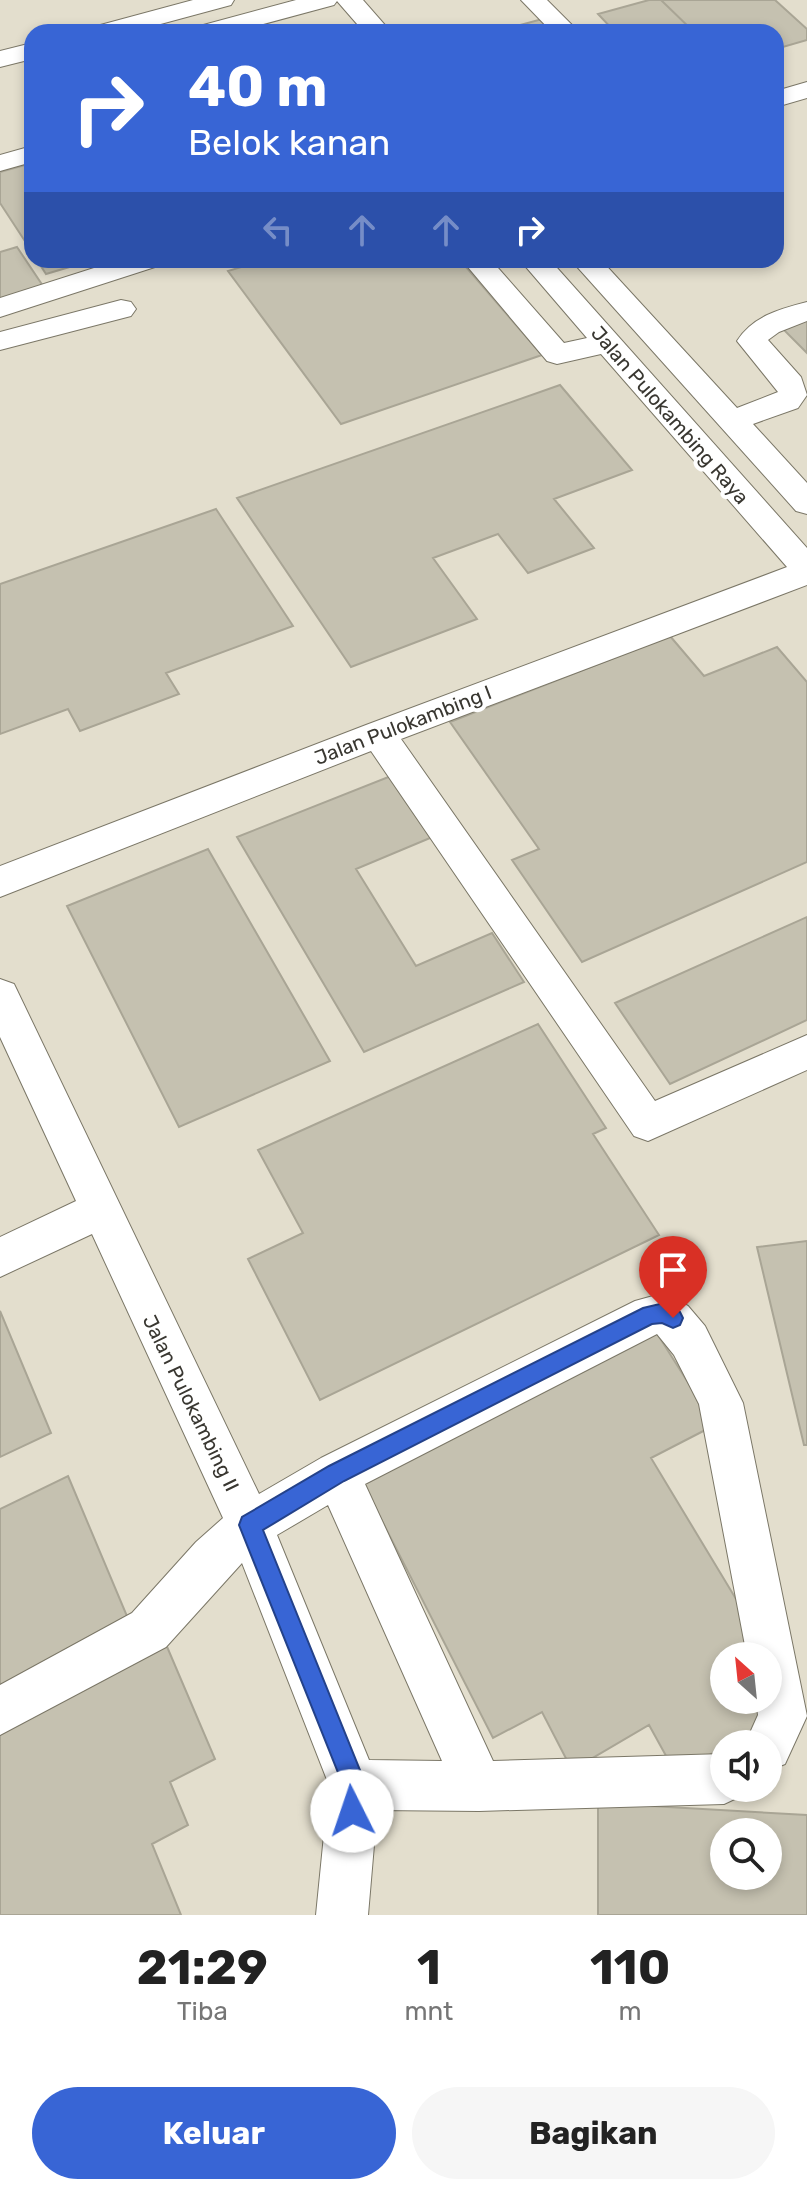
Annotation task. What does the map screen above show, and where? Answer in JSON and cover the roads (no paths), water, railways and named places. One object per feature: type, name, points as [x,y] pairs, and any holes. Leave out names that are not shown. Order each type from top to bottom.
[{"type":"street","points":[[132,24],[222,0]]},
{"type":"street","points":[[349,0],[371,24]]},
{"type":"street","points":[[533,0],[558,24]]},
{"type":"street","points":[[241,24],[317,7]]},
{"type":"street","points":[[0,59],[24,53]]},
{"type":"street","points":[[784,97],[807,90]]},
{"type":"street","points":[[0,163],[24,156]]},
{"type":"street","points":[[0,308],[123,268]]},
{"type":"street","points":[[483,268],[557,354],[607,343]]},
{"type":"street","name":"Jalan Pulokambing Raya","points":[[541,268],[807,570]]},
{"type":"street","name":"Jalan Pulokambing Raya","points":[[592,268],[807,503]]},
{"type":"street","points":[[0,341],[121,309]]},
{"type":"street","points":[[731,421],[787,401],[793,393],[790,384],[752,341],[756,333],[766,327],[807,311]]},
{"type":"street","name":"Jalan Pulokambing I","points":[[0,882],[807,570]]},
{"type":"street","points":[[378,734],[648,1123],[807,1052]]},
{"type":"street","name":"Jalan Pulokambing II","points":[[0,995],[250,1525],[354,1785],[342,1915]]},
{"type":"street","points":[[0,1258],[100,1210]]},
{"type":"street","points":[[0,1711],[149,1630],[212,1558],[250,1525],[337,1474],[650,1315],[664,1313],[673,1318],[708,1372],[721,1403],[783,1717],[776,1730]]},
{"type":"street","points":[[337,1474],[479,1786]]},
{"type":"street","points":[[354,1785],[479,1786],[710,1779]]}]
